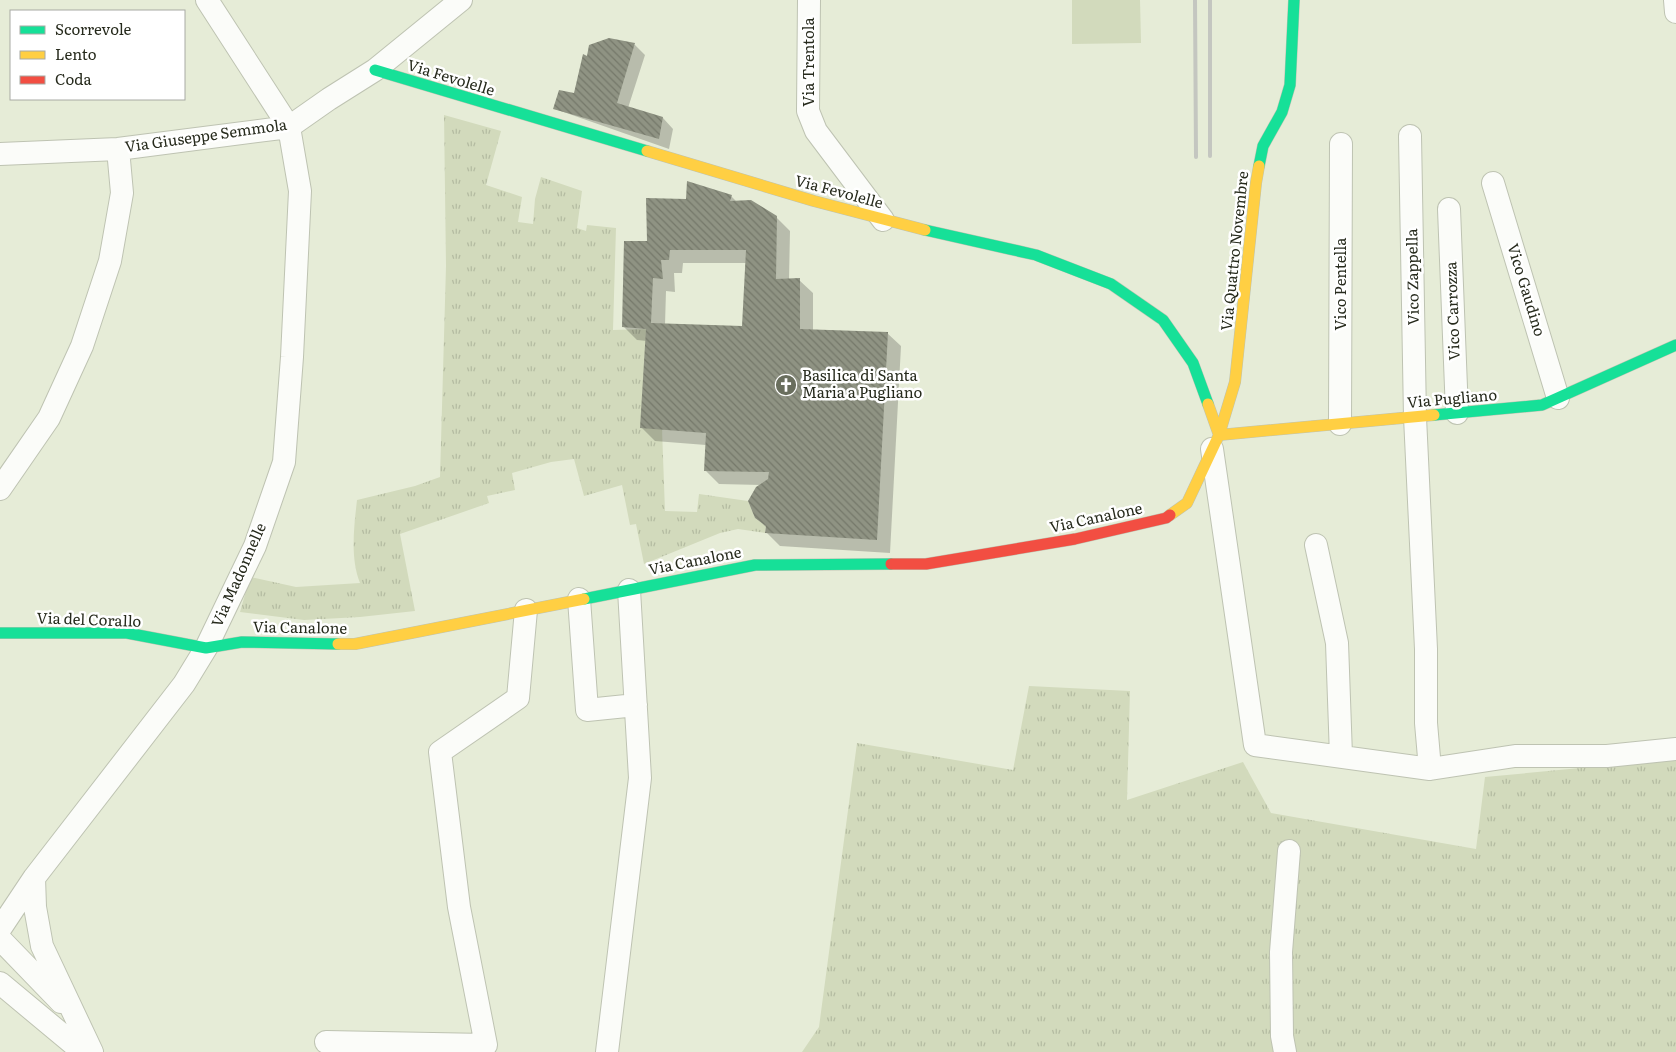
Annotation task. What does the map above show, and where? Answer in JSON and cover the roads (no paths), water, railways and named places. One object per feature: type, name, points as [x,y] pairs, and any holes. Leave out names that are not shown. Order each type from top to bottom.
[{"type":"street","points":[[207,0],[289,127]]},
{"type":"street","name":"Via Giuseppe Semmola","points":[[0,154],[118,149],[289,127],[375,70],[461,0]]},
{"type":"street","name":"Via Trentola","points":[[809,0],[808,111],[816,131],[883,220]]},
{"type":"street","name":"Via Quattro Novembre","points":[[1187,503],[1216,442],[1236,382],[1256,183],[1263,146],[1282,112],[1290,86],[1294,0]]},
{"type":"street","points":[[1675,0],[1676,12]]},
{"type":"street","name":"Via Fevolelle","points":[[375,70],[786,193],[883,220],[1036,255],[1111,284],[1163,320],[1193,364],[1216,442]]},
{"type":"street","name":"Via Madonnelle","points":[[0,928],[34,878],[184,684],[206,648],[255,546],[284,462],[292,357],[300,191],[289,127]]},
{"type":"street","name":"Vico Zappella","points":[[1410,136],[1416,417],[1426,649],[1426,723],[1430,769]]},
{"type":"street","name":"Vico Pentella","points":[[1340,424],[1342,144]]},
{"type":"street","points":[[0,489],[49,418],[82,346],[110,261],[122,193],[118,149]]},
{"type":"street","name":"Vico Gaudino","points":[[1494,183],[1558,398]]},
{"type":"street","name":"Vico Carrozza","points":[[1449,209],[1456,413]]},
{"type":"street","name":"Via Pugliano","points":[[1216,442],[1340,424],[1542,405],[1676,346]]},
{"type":"street","points":[[1216,442],[1255,745],[1430,769],[1515,756],[1607,756],[1676,749]]},
{"type":"street","name":"Via Canalone","points":[[206,648],[242,642],[355,644],[755,565],[926,564],[1093,535],[1166,518],[1187,503]]},
{"type":"street","points":[[1316,545],[1337,643],[1341,756]]},
{"type":"street","points":[[607,1052],[640,778],[629,590]]},
{"type":"street","points":[[579,599],[587,710],[636,705]]},
{"type":"street","points":[[326,1042],[351,1047],[486,1045],[459,907],[440,752],[518,698],[526,610]]},
{"type":"street","name":"Via del Corallo","points":[[0,633],[127,633],[206,648]]},
{"type":"street","points":[[1285,1052],[1282,1036],[1281,952],[1289,851]]},
{"type":"street","points":[[34,878],[35,907],[42,946],[92,1052]]},
{"type":"street","points":[[0,939],[73,1015]]},
{"type":"street","points":[[0,983],[83,1052]]},
{"type":"street","points":[[0,1006],[55,1028]]},
{"type":"railway","points":[[1195,0],[1196,157]]},
{"type":"railway","points":[[1210,0],[1210,156]]},
{"type":"place","name":"Basilica di Santa Maria a Pugliano","points":[[786,385]]}]
